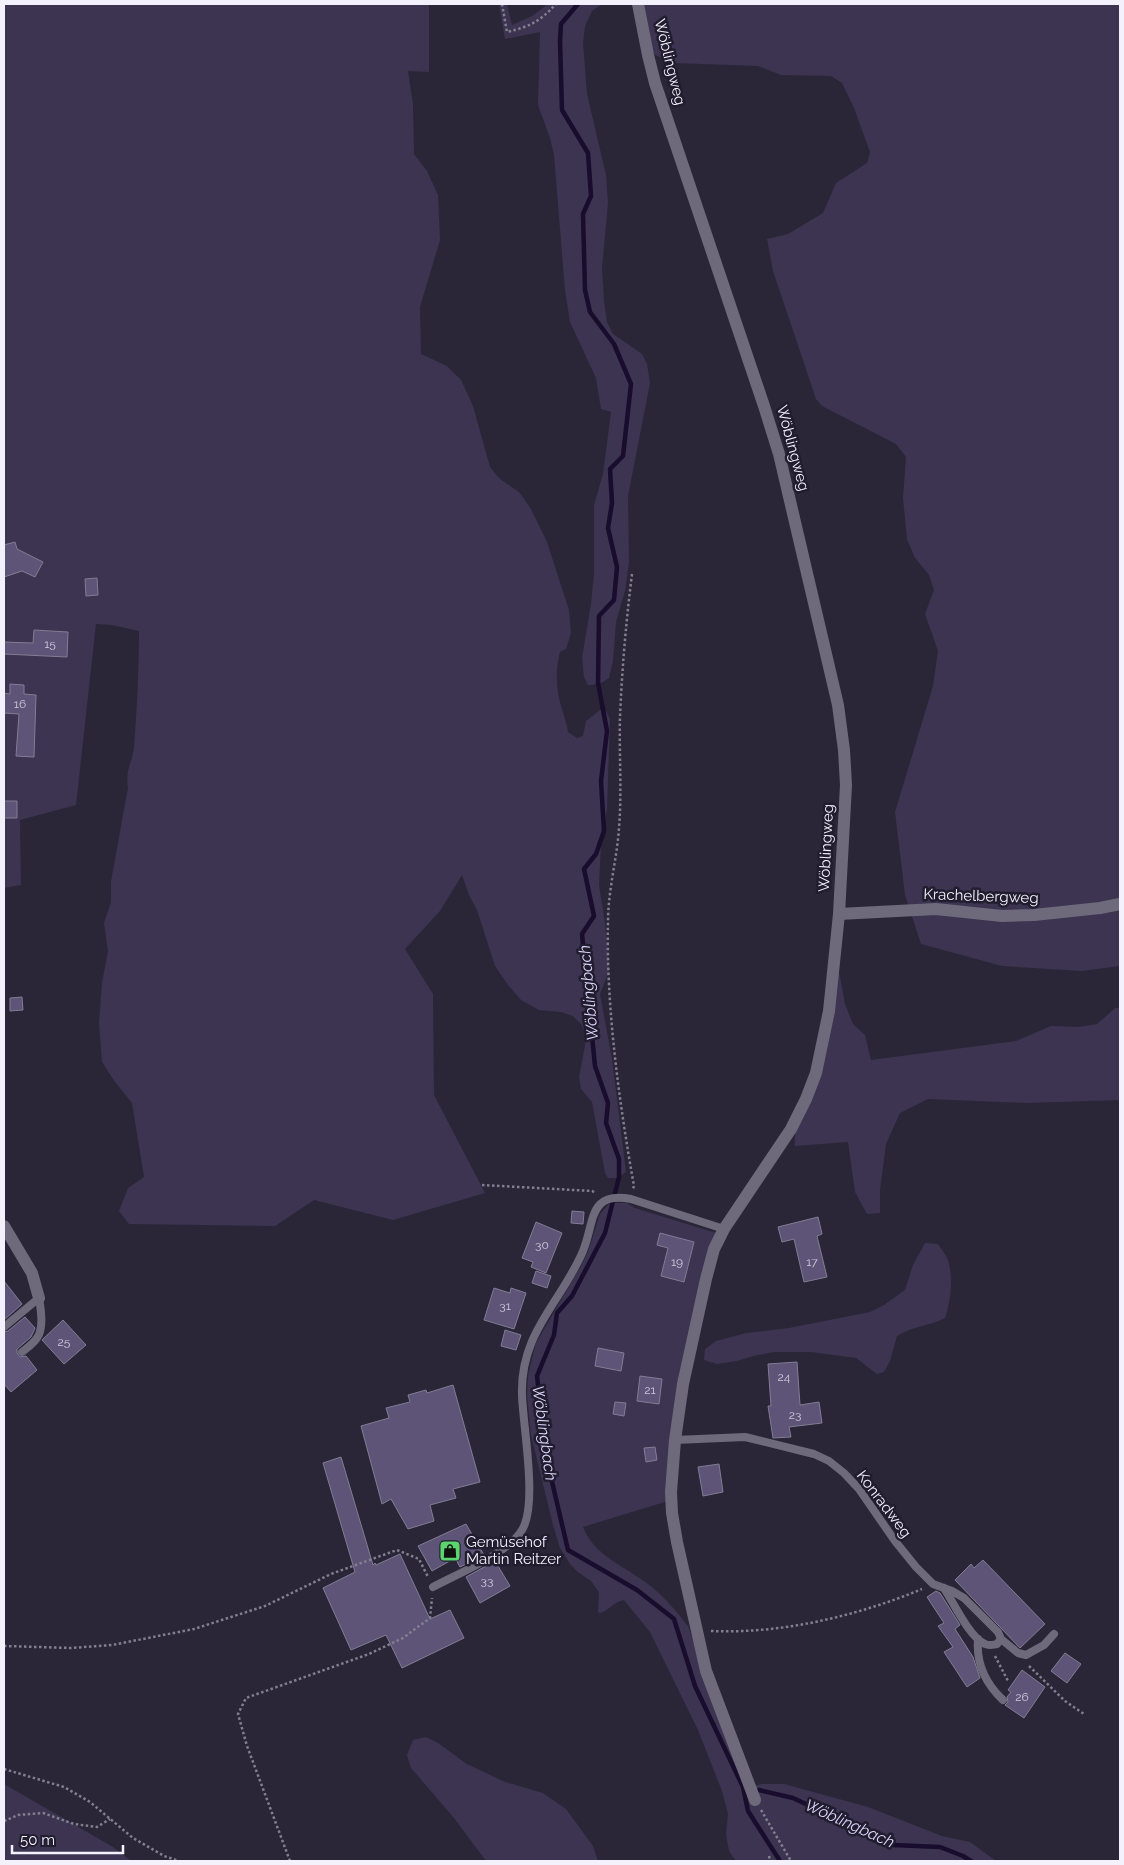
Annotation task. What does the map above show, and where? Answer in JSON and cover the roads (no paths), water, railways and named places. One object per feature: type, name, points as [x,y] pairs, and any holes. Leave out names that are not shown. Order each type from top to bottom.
[{"type":"street","name":"Wöblingweg","points":[[638,4],[655,83],[779,454],[838,705],[844,750],[846,785],[839,914],[829,1012],[816,1073],[791,1129],[724,1229],[714,1249],[683,1384],[675,1440],[671,1492],[672,1513],[677,1542],[706,1670],[755,1800]]},
{"type":"street","name":"Krachelbergweg","points":[[839,914],[936,909],[1002,916],[1034,915],[1120,904]]},
{"type":"street","points":[[4,1226],[32,1273],[39,1298]]},
{"type":"lane","points":[[433,1587],[505,1548],[522,1530],[528,1503],[528,1471],[522,1395],[522,1375],[526,1355],[537,1328],[583,1250],[595,1212],[600,1203],[606,1199],[620,1197],[631,1199],[724,1229]]},
{"type":"lane","points":[[4,1327],[39,1298]]},
{"type":"lane","points":[[22,1352],[36,1340],[39,1334],[41,1321],[39,1298]]},
{"type":"lane","name":"Konradweg","points":[[675,1440],[745,1437],[814,1454],[829,1461],[859,1489],[895,1541],[933,1584],[964,1598],[998,1632],[1001,1639],[1018,1654],[1026,1655],[1033,1652],[1044,1645],[1054,1634]]},
{"type":"lane","points":[[944,1588],[974,1635],[982,1644],[997,1644],[1001,1639]]},
{"type":"lane","points":[[978,1639],[978,1655],[986,1680],[992,1690],[1003,1700]]},
{"type":"waterway","name":"Wöblingbach","points":[[578,4],[561,24],[560,41],[562,110],[588,153],[591,196],[583,214],[585,290],[590,312],[614,344],[631,384],[623,456],[610,469],[612,503],[608,528],[617,567],[614,600],[599,616],[598,683],[607,731],[601,781],[604,831],[596,854],[584,869],[594,916],[582,934],[595,1066],[608,1103],[606,1123],[619,1159],[619,1177],[605,1233],[572,1296],[557,1313],[554,1335],[537,1376],[546,1456],[568,1550],[637,1590],[674,1619],[695,1686],[743,1787],[748,1811],[780,1861]]},
{"type":"waterway","name":"Wöblingbach","points":[[759,1790],[793,1798],[893,1845],[940,1847],[971,1861]]},
{"type":"place","name":"Gemüsehof Martin Reitzer","points":[[450,1551]]}]
